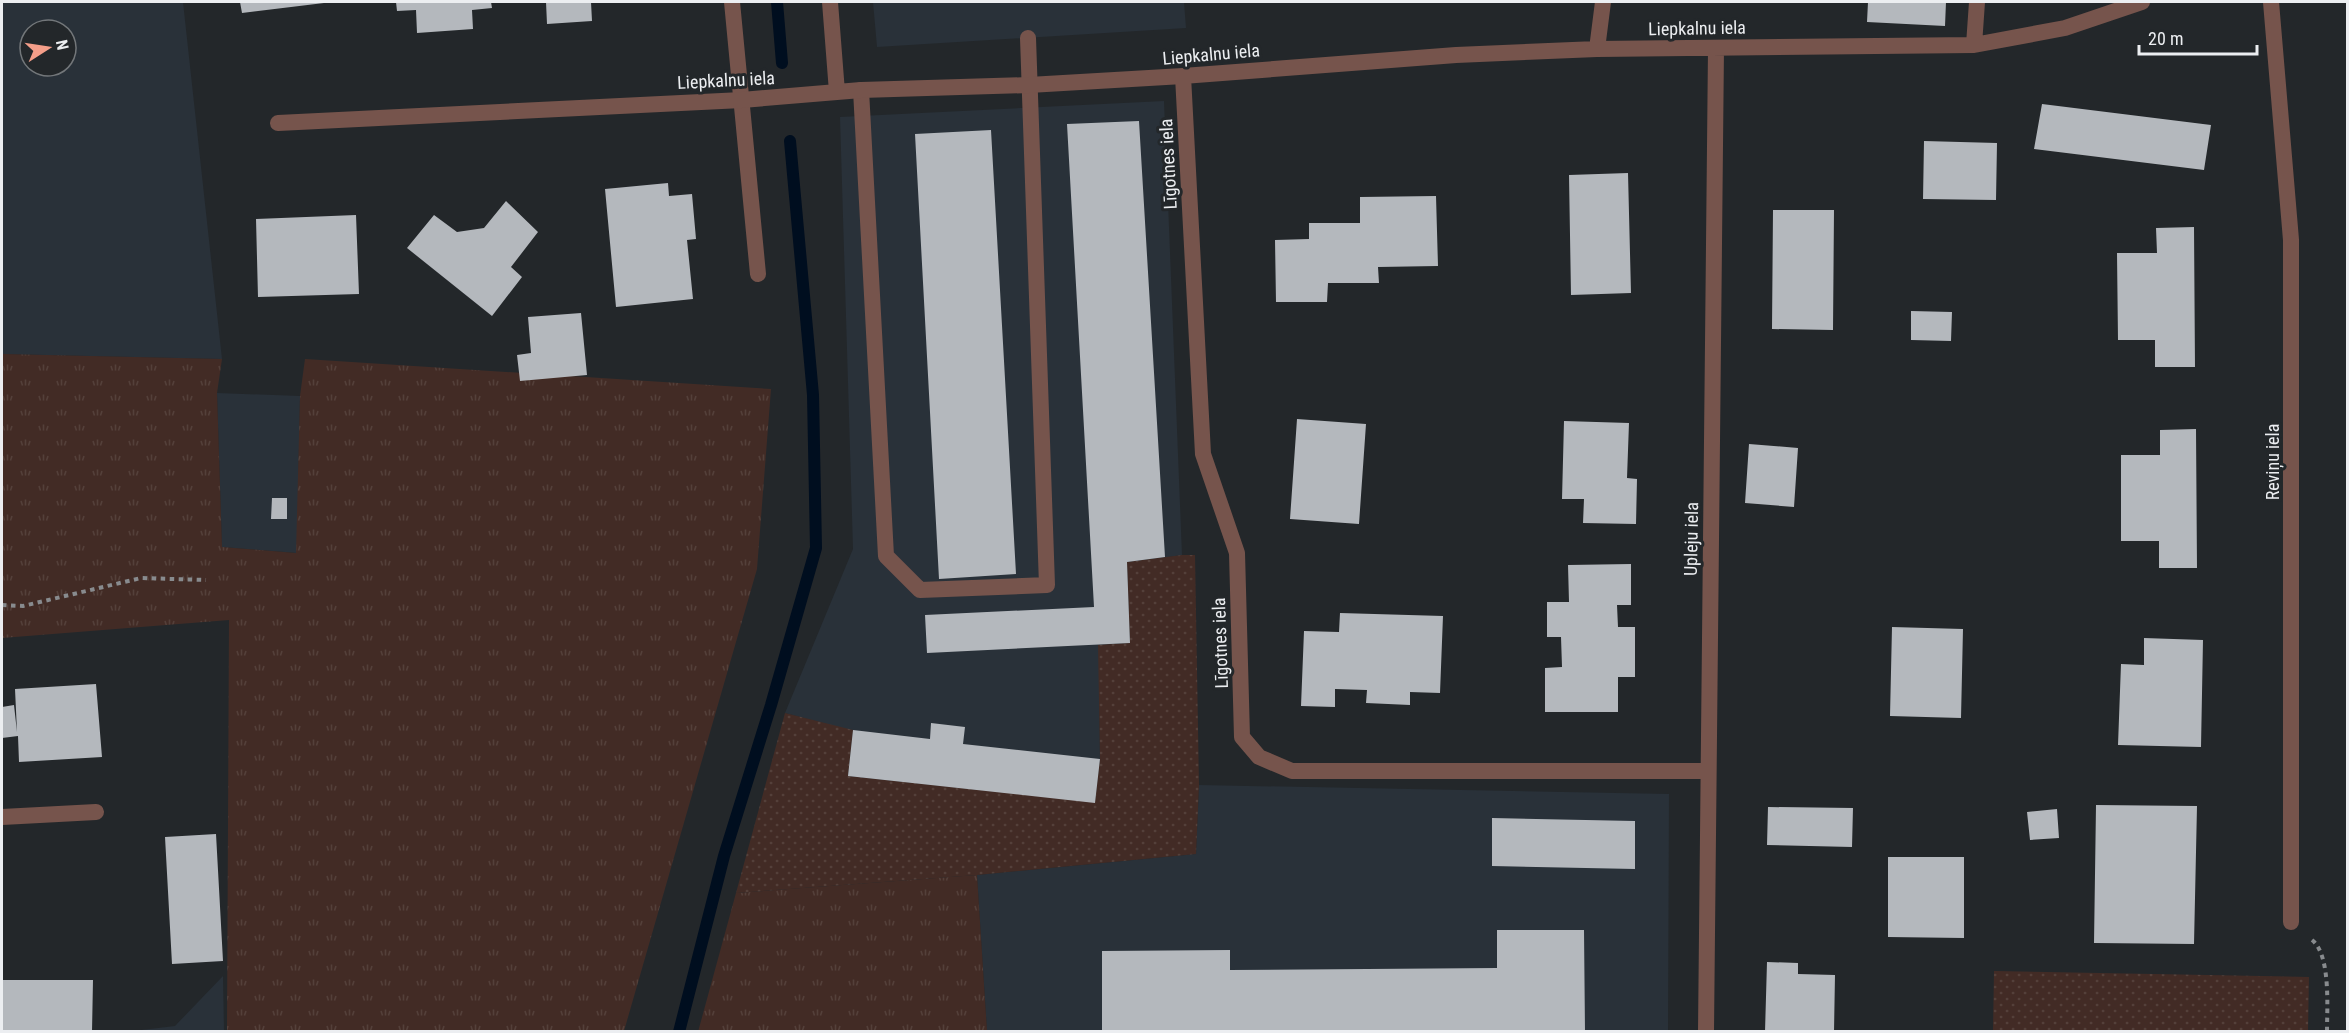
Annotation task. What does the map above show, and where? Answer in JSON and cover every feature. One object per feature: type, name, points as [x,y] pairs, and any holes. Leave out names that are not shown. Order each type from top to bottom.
[{"type":"street","points":[[732,2],[758,274]]},
{"type":"street","points":[[830,2],[837,92]]},
{"type":"street","points":[[1597,49],[1603,2]]},
{"type":"street","points":[[1974,45],[1977,2]]},
{"type":"street","name":"Liepkalnu iela","points":[[278,123],[742,100],[861,90],[1029,85],[1183,76],[1400,58],[1597,49],[1974,45],[2065,28],[2142,2]]},
{"type":"street","name":"Reviņu iela","points":[[2271,2],[2291,240],[2291,922]]},
{"type":"street","points":[[861,90],[886,556],[920,590],[1047,585],[1028,38]]},
{"type":"street","name":"Upleju iela","points":[[1706,1032],[1716,48]]},
{"type":"street","name":"Līgotnes iela","points":[[1183,76],[1203,454],[1237,553],[1242,737],[1259,757],[1292,771],[1708,771]]},
{"type":"street","points":[[2,817],[96,812]]},
{"type":"path","points":[[2,605],[23,606],[141,578],[206,580]]},
{"type":"path","points":[[2291,922],[2318,945],[2328,984],[2327,1032]]},
{"type":"shaded area","points":[[2,2],[183,2],[222,359],[2,354]]},
{"type":"shaded area","points":[[873,2],[1184,2],[1186,28],[877,47]]},
{"type":"shaded area","points":[[1164,101],[1182,555],[1127,563],[1130,643],[1099,645],[1100,759],[1095,803],[848,776],[853,731],[785,713],[853,549],[840,117]]},
{"type":"shaded area","points":[[217,393],[300,396],[297,553],[222,547]]},
{"type":"shaded area","points":[[1199,785],[1669,794],[1668,1031],[987,1031],[977,875],[1196,854]]},
{"type":"shaded area","points":[[223,976],[224,1031],[133,1031],[175,1026]]},
{"type":"green space","points":[[2,354],[222,359],[217,393],[222,547],[296,553],[300,396],[305,359],[771,389],[757,569],[624,1031],[227,1031],[229,620],[2,638]]},
{"type":"green space","points":[[1195,555],[1199,785],[1196,854],[977,875],[736,893],[785,713],[853,730],[848,776],[1095,802],[1100,759],[1098,645],[1130,643],[1127,562]]},
{"type":"green space","points":[[977,875],[987,1031],[698,1032],[736,893]]},
{"type":"green space","points":[[1994,971],[2309,977],[2308,1031],[1993,1031]]},
{"type":"building","points":[[240,2],[324,2],[324,3],[242,13]]},
{"type":"building","points":[[396,2],[491,2],[492,8],[472,10],[473,29],[417,33],[416,10],[397,11]]},
{"type":"building","points":[[546,2],[591,2],[592,21],[547,24]]},
{"type":"building","points":[[1868,2],[1946,2],[1945,26],[1867,22]]},
{"type":"building","points":[[2042,104],[2211,125],[2204,170],[2034,149]]},
{"type":"building","points":[[1139,121],[1165,557],[1127,562],[1130,643],[927,653],[925,615],[1094,607],[1067,124]]},
{"type":"building","points":[[991,130],[1016,574],[939,579],[915,134]]},
{"type":"building","points":[[1924,141],[1997,143],[1996,200],[1923,199]]},
{"type":"building","points":[[1628,173],[1631,293],[1571,295],[1569,175]]},
{"type":"building","points":[[668,183],[669,196],[692,194],[696,239],[687,240],[693,299],[616,307],[605,189]]},
{"type":"building","points":[[1436,196],[1438,266],[1378,267],[1379,283],[1328,283],[1327,302],[1276,302],[1275,240],[1309,239],[1309,223],[1360,223],[1360,197]]},
{"type":"building","points":[[506,201],[538,232],[511,267],[522,277],[492,316],[407,248],[434,215],[457,232],[484,228]]},
{"type":"building","points":[[1773,210],[1834,210],[1833,330],[1772,329]]},
{"type":"building","points":[[356,215],[359,294],[258,297],[256,219]]},
{"type":"building","points":[[2194,227],[2195,367],[2155,367],[2155,340],[2118,340],[2117,253],[2157,253],[2156,228]]},
{"type":"building","points":[[1911,311],[1952,312],[1951,341],[1911,340]]},
{"type":"building","points":[[581,313],[587,375],[520,381],[517,355],[531,353],[528,317]]},
{"type":"building","points":[[1297,419],[1366,424],[1359,524],[1290,519]]},
{"type":"building","points":[[1564,421],[1629,423],[1627,478],[1637,479],[1636,524],[1583,523],[1584,499],[1562,499]]},
{"type":"building","points":[[2196,429],[2197,568],[2159,568],[2159,541],[2121,541],[2121,455],[2160,455],[2160,430]]},
{"type":"building","points":[[1749,444],[1798,448],[1794,507],[1745,503]]},
{"type":"building","points":[[272,498],[287,498],[287,519],[271,519]]},
{"type":"building","points":[[1631,564],[1631,605],[1617,605],[1618,627],[1635,627],[1635,677],[1618,677],[1618,712],[1545,712],[1545,668],[1562,667],[1561,637],[1547,637],[1547,602],[1569,602],[1568,565]]},
{"type":"building","points":[[1340,613],[1443,616],[1440,693],[1410,692],[1410,705],[1366,703],[1367,690],[1335,689],[1335,707],[1301,706],[1304,631],[1339,632]]},
{"type":"building","points":[[1892,627],[1963,629],[1961,718],[1890,716]]},
{"type":"building","points":[[2144,638],[2203,640],[2201,747],[2118,745],[2121,664],[2144,665]]},
{"type":"building","points":[[96,684],[102,757],[19,762],[18,736],[2,738],[2,707],[14,705],[17,732],[15,689]]},
{"type":"building","points":[[931,723],[965,727],[963,744],[1100,759],[1095,803],[848,776],[853,730],[930,739]]},
{"type":"building","points":[[2096,805],[2197,806],[2194,944],[2094,943]]},
{"type":"building","points":[[1768,807],[1853,808],[1852,847],[1767,845]]},
{"type":"building","points":[[2057,809],[2059,838],[2030,840],[2027,812]]},
{"type":"building","points":[[1492,818],[1635,821],[1635,869],[1492,866]]},
{"type":"building","points":[[216,834],[223,961],[172,964],[165,837]]},
{"type":"building","points":[[1888,857],[1964,857],[1964,938],[1888,937]]},
{"type":"building","points":[[1497,930],[1584,930],[1585,1032],[1102,1032],[1102,951],[1230,950],[1230,970],[1497,968]]},
{"type":"building","points":[[1767,962],[1798,963],[1798,974],[1835,975],[1834,1032],[1765,1032]]},
{"type":"building","points":[[2,980],[93,980],[92,1032],[2,1032]]},
{"type":"waterway","points":[[777,2],[782,63]]},
{"type":"waterway","points":[[679,1032],[724,856],[771,705],[816,548],[813,395],[790,141]]}]
